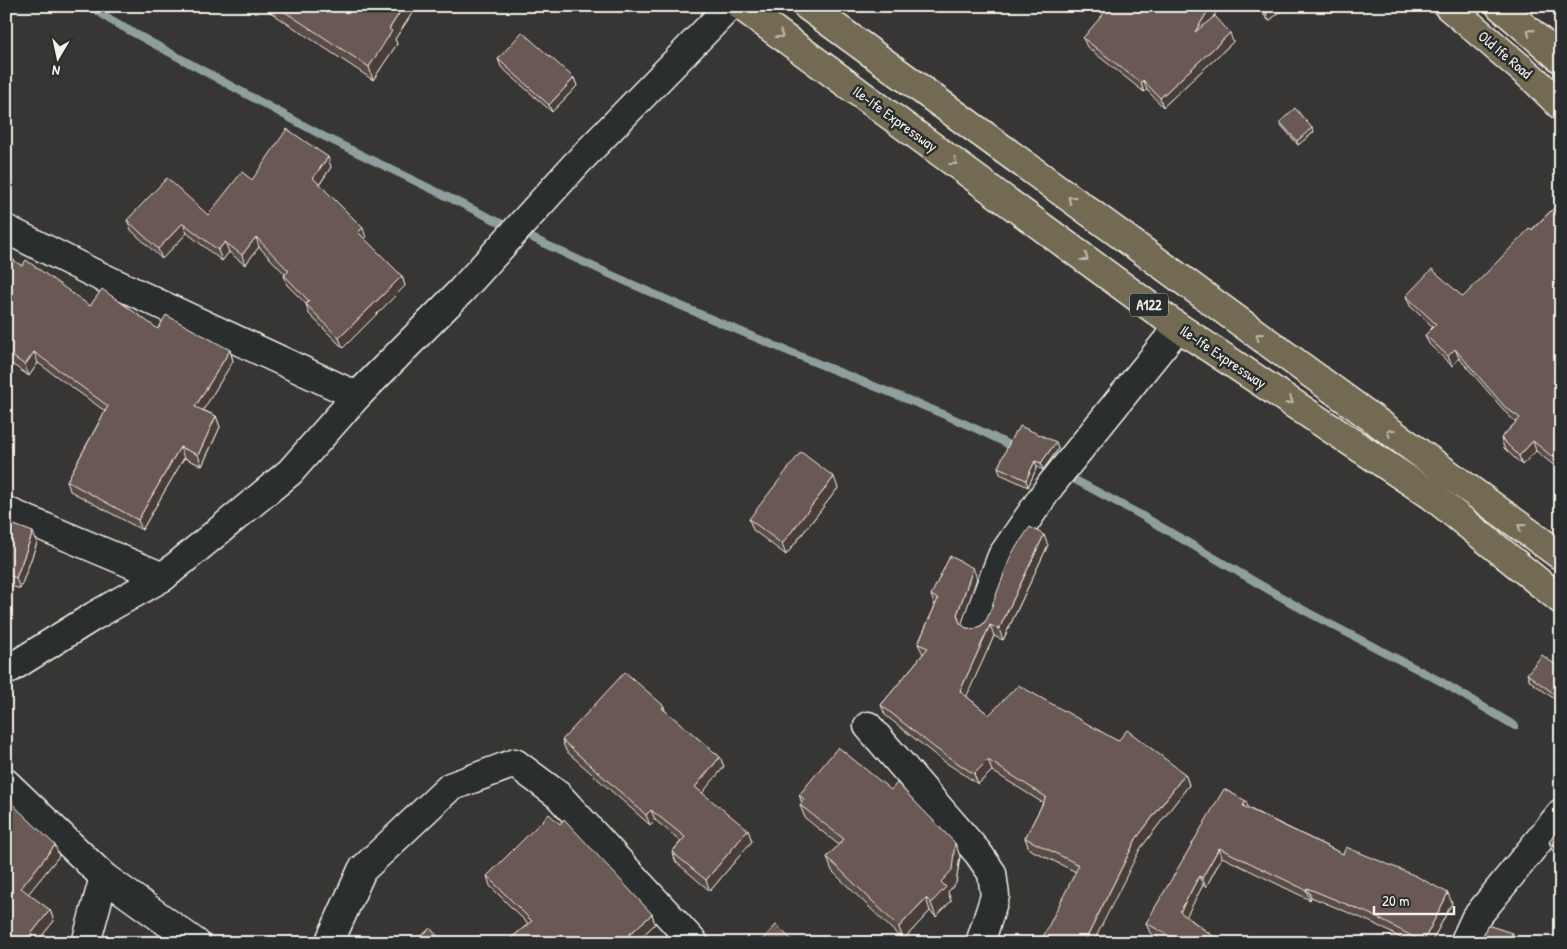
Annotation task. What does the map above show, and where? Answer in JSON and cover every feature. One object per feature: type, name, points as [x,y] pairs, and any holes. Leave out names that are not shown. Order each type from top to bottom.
[{"type":"main road","name":"Ile-Ife Expressway","points":[[741,6],[1178,327],[1432,495],[1561,600]]},
{"type":"main road","name":"A122","points":[[806,6],[1561,556]]},
{"type":"main road","name":"Old Ife Road","points":[[1448,6],[1536,81],[1561,106]]},
{"type":"main road","points":[[1500,6],[1561,59]]},
{"type":"street","points":[[6,671],[94,616],[163,577],[290,472],[358,396],[461,291],[577,163],[730,6]]},
{"type":"street","points":[[6,229],[91,272],[358,396]]},
{"type":"street","points":[[976,624],[1002,556],[1050,486],[1178,327]]},
{"type":"street","points":[[6,511],[163,577]]},
{"type":"street","points":[[868,726],[978,853],[992,873],[995,896],[980,943]]},
{"type":"street","points":[[328,943],[362,870],[450,787],[515,763],[558,795],[694,943]]},
{"type":"street","points":[[6,783],[104,877],[196,943]]},
{"type":"street","points":[[1464,943],[1475,919],[1561,812]]},
{"type":"street","points":[[86,943],[104,877]]},
{"type":"building","points":[[276,6],[404,6],[389,29],[392,31],[369,67]]},
{"type":"building","points":[[1110,6],[1211,6],[1195,32],[1215,16],[1230,33],[1160,98],[1143,80],[1141,83],[1083,38]]},
{"type":"building","points":[[1259,6],[1275,6],[1266,14]]},
{"type":"building","points":[[522,32],[574,78],[549,105],[498,59]]},
{"type":"building","points":[[1295,108],[1312,128],[1297,141],[1280,122]]},
{"type":"building","points":[[287,129],[328,157],[313,178],[363,228],[358,232],[402,276],[339,338],[306,304],[309,301],[284,275],[289,271],[256,237],[242,255],[225,242],[218,250],[183,223],[158,249],[127,220],[167,178],[208,215],[242,172],[252,180]]},
{"type":"building","points":[[1561,201],[1561,464],[1533,441],[1519,456],[1501,438],[1520,418],[1505,407],[1455,349],[1448,356],[1425,335],[1436,324],[1406,296],[1432,269],[1463,297],[1530,228],[1532,230]]},
{"type":"building","points":[[6,255],[22,266],[26,260],[90,306],[102,289],[158,329],[166,315],[230,350],[195,407],[216,416],[198,455],[180,447],[138,520],[67,481],[108,406],[34,352],[25,365],[6,352]]},
{"type":"building","points":[[1020,426],[1056,442],[1041,463],[1035,461],[1026,480],[998,467],[1015,431],[1017,432]]},
{"type":"building","points":[[801,452],[834,477],[782,544],[749,519]]},
{"type":"building","points":[[6,522],[33,532],[16,578],[6,574]]},
{"type":"building","points":[[1030,527],[1044,535],[999,629],[990,625],[960,691],[989,715],[1018,685],[1118,741],[1127,730],[1185,774],[1136,839],[1084,943],[1040,943],[1079,865],[1025,838],[1046,797],[988,760],[974,774],[935,748],[881,705],[928,648],[918,644],[938,599],[931,595],[950,556],[973,568],[957,615],[960,623],[966,628],[975,629],[987,619],[1012,553]]},
{"type":"building","points":[[1542,655],[1561,669],[1560,698],[1527,674]]},
{"type":"building","points":[[625,672],[664,706],[662,708],[720,757],[695,787],[748,830],[706,880],[672,852],[685,837],[651,810],[646,815],[562,740]]},
{"type":"building","points":[[838,747],[891,790],[897,783],[955,843],[952,870],[941,882],[946,887],[931,903],[926,898],[899,927],[827,857],[844,839],[800,805],[804,799],[799,795]]},
{"type":"building","points":[[1224,789],[1246,801],[1243,806],[1343,854],[1346,847],[1416,876],[1448,893],[1423,942],[1370,914],[1307,888],[1306,890],[1219,848],[1202,878],[1199,876],[1180,912],[1222,943],[1174,943],[1177,940],[1146,923]]},
{"type":"building","points":[[6,798],[55,845],[21,888],[50,910],[24,943],[18,943],[6,934]]},
{"type":"building","points":[[549,814],[560,824],[564,819],[652,914],[620,943],[505,943],[532,921],[487,876]]},
{"type":"building","points":[[1561,826],[1561,853],[1549,842]]},
{"type":"building","points":[[776,925],[795,943],[759,943]]},
{"type":"building","points":[[1487,925],[1512,933],[1509,943],[1481,943]]},
{"type":"building","points":[[430,928],[444,943],[414,943]]},
{"type":"waterway","points":[[91,6],[110,20],[323,136],[511,228]]},
{"type":"waterway","points":[[522,233],[666,299],[775,346],[941,413],[1017,449]]},
{"type":"waterway","points":[[1038,460],[1139,514],[1307,612],[1440,681],[1515,726]]}]
